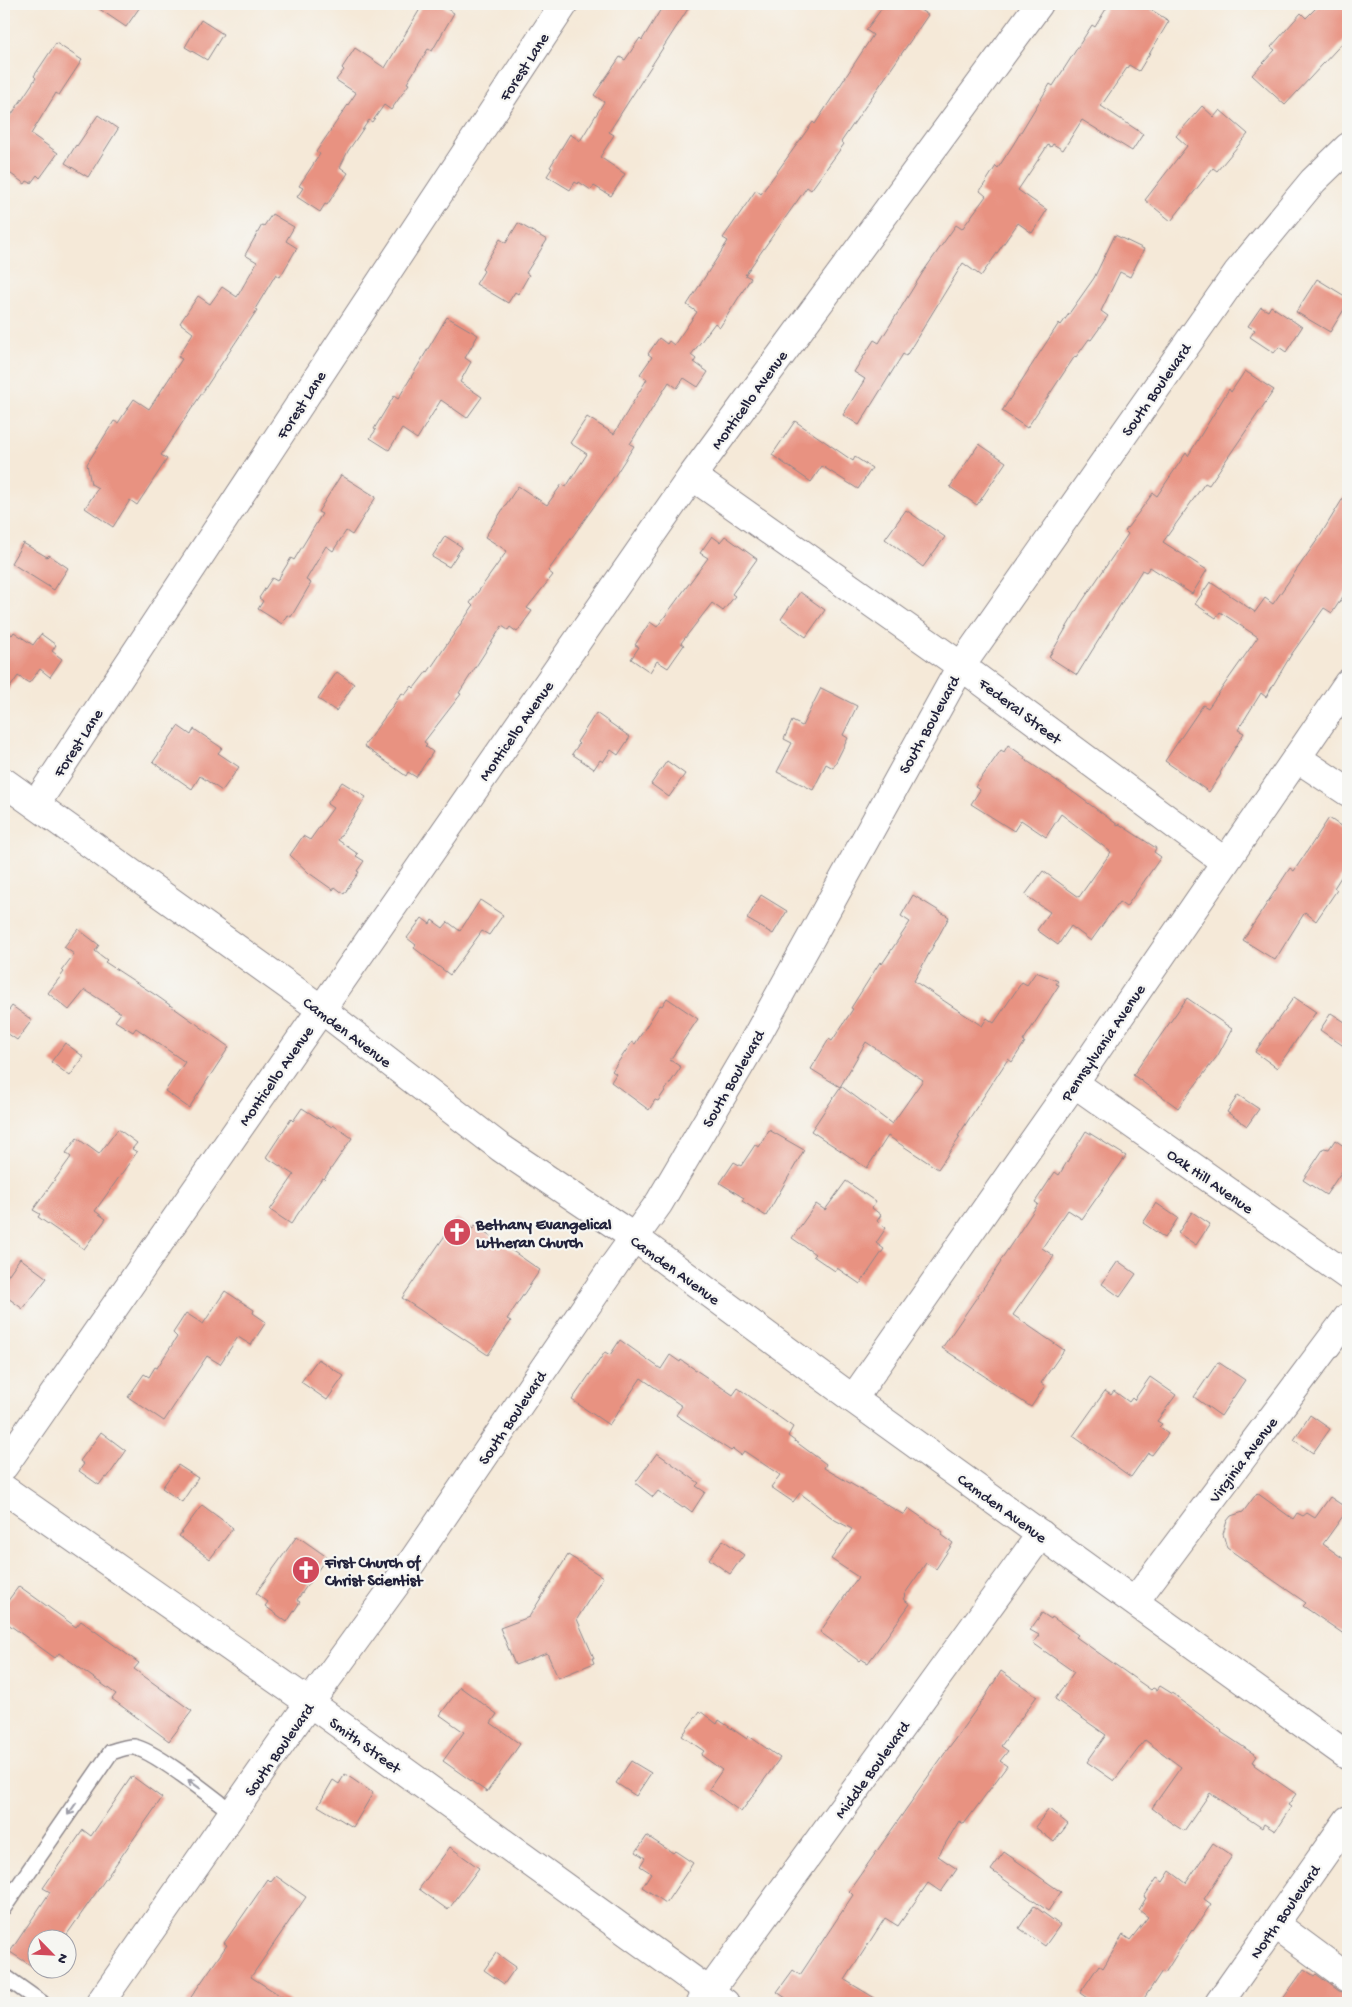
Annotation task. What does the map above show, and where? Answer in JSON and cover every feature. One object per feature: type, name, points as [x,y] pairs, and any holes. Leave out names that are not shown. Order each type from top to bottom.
[{"type":"street","name":"Forest Lane","points":[[36,804],[564,4]]},
{"type":"street","name":"Monticello Avenue","points":[[4,1466],[692,476],[1039,4]]},
{"type":"street","name":"South Boulevard","points":[[100,2003],[310,1703],[412,1562],[659,1203],[749,1050],[961,666],[1237,273],[1313,181],[1348,147]]},
{"type":"street","name":"Federal Street","points":[[692,476],[961,666],[1225,862]]},
{"type":"street","name":"Pennsylvania Avenue","points":[[853,1399],[1074,1083],[1348,683]]},
{"type":"street","points":[[1296,758],[1348,792]]},
{"type":"street","name":"Camden Avenue","points":[[4,782],[321,1009],[501,1148],[635,1238],[853,1399],[1136,1601],[1348,1756]]},
{"type":"street","name":"Oak Hill Avenue","points":[[1074,1083],[1348,1276]]},
{"type":"street","name":"Virginia Avenue","points":[[1136,1601],[1348,1317]]},
{"type":"street","name":"Smith Street","points":[[4,1489],[310,1703],[712,1999]]},
{"type":"street","name":"Middle Boulevard","points":[[712,1999],[1041,1534]]},
{"type":"street","name":"North Boulevard","points":[[1219,2003],[1348,1820]]},
{"type":"street","points":[[1275,1924],[1348,1978]]},
{"type":"lane","points":[[4,1907],[111,1752],[134,1747],[148,1754],[164,1763],[233,1813]]},
{"type":"lane","points":[[4,1976],[42,2003]]},
{"type":"building","points":[[92,4],[142,4],[126,27]]},
{"type":"building","points":[[423,4],[439,4],[454,13],[432,51],[428,49],[407,83],[409,84],[391,110],[384,105],[372,122],[369,120],[348,151],[340,167],[348,173],[327,205],[325,204],[320,212],[297,197],[303,188],[299,186],[320,154],[316,152],[356,93],[336,80],[344,70],[342,68],[355,48],[385,68]]},
{"type":"building","points":[[664,4],[691,4],[609,132],[614,135],[600,157],[625,174],[611,196],[594,186],[591,190],[579,182],[578,184],[575,182],[570,190],[547,176],[552,168],[550,167],[570,134],[580,141],[604,102],[594,95],[620,57],[625,60],[640,38],[642,40]]},
{"type":"building","points":[[885,4],[911,4],[928,15],[841,142],[844,144],[811,190],[807,187],[745,275],[751,278],[720,327],[715,323],[691,355],[696,359],[694,362],[708,372],[698,387],[684,378],[677,388],[669,382],[630,444],[634,446],[607,488],[548,571],[553,575],[527,608],[532,611],[517,632],[510,627],[508,630],[502,626],[459,693],[461,694],[424,742],[427,744],[425,746],[433,752],[416,777],[408,772],[406,776],[364,746],[402,693],[405,695],[412,686],[414,688],[428,672],[473,606],[470,603],[507,551],[485,537],[518,486],[547,505],[562,484],[566,487],[587,454],[570,443],[587,417],[614,434],[647,379],[640,374],[652,357],[648,354],[659,338],[667,344],[669,341],[674,345],[697,312],[687,305],[728,241],[723,238],[756,190],[761,194],[813,122],[815,124],[873,35],[866,30]]},
{"type":"building","points":[[1109,4],[1142,4],[1169,21],[1139,71],[1129,65],[1101,106],[1143,134],[1132,151],[1082,120],[1063,150],[1053,144],[1051,147],[1048,145],[1018,190],[1047,210],[1032,233],[1018,223],[981,276],[963,263],[906,356],[903,354],[859,425],[843,415],[865,379],[854,372],[874,340],[879,343],[923,272],[956,225],[962,229],[986,196],[980,191],[996,166],[998,168],[1050,84],[1053,86],[1092,25],[1095,27]]},
{"type":"building","points":[[1320,4],[1340,4],[1348,11],[1348,37],[1285,105],[1252,75],[1275,50],[1271,47],[1301,13],[1306,18]]},
{"type":"building","points":[[201,20],[223,34],[207,60],[185,47]]},
{"type":"building","points":[[56,43],[82,60],[59,95],[56,93],[31,134],[58,153],[40,178],[37,175],[31,183],[27,181],[25,184],[4,169],[4,126],[36,78],[34,76]]},
{"type":"building","points":[[1202,106],[1214,117],[1220,110],[1248,134],[1217,171],[1213,168],[1171,221],[1145,200],[1187,146],[1176,136]]},
{"type":"building","points":[[98,115],[118,129],[88,177],[65,163]]},
{"type":"building","points":[[272,214],[294,227],[286,241],[297,248],[280,277],[276,274],[255,309],[257,310],[161,455],[167,459],[137,505],[130,500],[113,527],[85,508],[98,488],[91,484],[87,464],[114,421],[118,423],[134,399],[149,409],[182,359],[178,357],[193,333],[180,323],[198,296],[210,304],[222,287],[237,297],[257,262],[245,255],[262,225],[264,226]]},
{"type":"building","points":[[518,223],[547,240],[526,273],[529,275],[518,294],[515,292],[508,303],[476,284],[484,271],[482,269],[500,239],[506,243]]},
{"type":"building","points":[[1115,235],[1144,249],[1130,277],[1120,272],[1101,311],[1108,316],[1091,340],[1089,339],[1075,356],[1027,428],[1002,411],[1059,323],[1061,325],[1094,278]]},
{"type":"building","points":[[1317,279],[1348,298],[1348,303],[1330,332],[1296,312]]},
{"type":"building","points":[[1271,306],[1302,327],[1286,352],[1279,347],[1274,353],[1250,337],[1255,330],[1248,326],[1261,307],[1268,311]]},
{"type":"building","points":[[447,317],[478,335],[465,358],[471,362],[460,382],[482,397],[467,418],[441,400],[417,439],[402,429],[389,450],[370,438],[394,396],[398,399]]},
{"type":"building","points":[[1245,371],[1274,390],[1209,485],[1205,483],[1163,542],[1207,570],[1192,594],[1150,567],[1146,572],[1142,570],[1077,675],[1049,657],[1081,603],[1128,534],[1125,531],[1153,493],[1157,496],[1186,453],[1188,456],[1229,389],[1231,392]]},
{"type":"building","points":[[795,421],[853,461],[855,457],[872,468],[858,489],[822,466],[811,482],[772,455]]},
{"type":"building","points":[[979,444],[1006,462],[977,505],[950,487]]},
{"type":"building","points":[[341,475],[376,497],[352,535],[346,531],[333,551],[326,546],[306,580],[311,583],[291,617],[287,615],[282,624],[258,609],[263,601],[259,598],[272,578],[277,581],[291,558],[294,560],[322,514],[318,512]]},
{"type":"building","points":[[1348,490],[1348,589],[1332,613],[1324,608],[1291,655],[1266,697],[1261,693],[1238,730],[1244,733],[1209,792],[1165,761],[1203,705],[1208,708],[1258,637],[1220,612],[1216,618],[1195,604],[1210,582],[1255,612],[1265,598],[1273,604],[1320,536]]},
{"type":"building","points":[[906,510],[945,537],[923,567],[885,539]]},
{"type":"building","points":[[445,536],[462,547],[449,567],[432,557]]},
{"type":"building","points":[[712,536],[720,542],[725,536],[757,559],[732,594],[735,596],[723,611],[712,603],[681,643],[684,645],[668,668],[657,661],[650,672],[631,659],[639,647],[635,645],[650,622],[657,627],[708,558],[700,553]]},
{"type":"building","points":[[23,543],[47,557],[49,555],[68,568],[54,590],[11,563]]},
{"type":"building","points":[[800,592],[825,610],[806,637],[781,619]]},
{"type":"building","points":[[4,629],[12,635],[14,632],[33,645],[41,634],[56,645],[52,651],[62,659],[50,677],[40,669],[29,683],[18,676],[4,696]]},
{"type":"building","points":[[337,672],[354,684],[336,711],[318,699]]},
{"type":"building","points":[[821,688],[857,706],[843,735],[848,738],[833,768],[826,764],[813,790],[777,772],[792,743],[784,739],[792,721],[802,726]]},
{"type":"building","points":[[596,713],[630,737],[618,755],[611,750],[603,762],[600,760],[594,769],[572,754],[579,744],[577,742]]},
{"type":"building","points":[[178,726],[191,735],[194,729],[222,748],[218,753],[239,767],[222,791],[200,776],[192,789],[153,762]]},
{"type":"building","points":[[1008,745],[1025,757],[1024,759],[1118,825],[1156,848],[1154,852],[1161,857],[1126,907],[1119,902],[1091,941],[1071,926],[1058,945],[1037,930],[1050,912],[1025,895],[1043,871],[1079,897],[1111,852],[1061,814],[1046,837],[1021,820],[1014,831],[971,804],[980,790],[975,787],[1001,750],[1004,752]]},
{"type":"building","points":[[667,761],[685,774],[669,797],[651,784]]},
{"type":"building","points":[[342,782],[366,797],[338,840],[358,854],[356,856],[364,861],[344,894],[335,887],[333,890],[309,873],[290,855],[303,836],[310,840],[333,808],[327,804]]},
{"type":"building","points":[[1329,818],[1348,831],[1348,866],[1334,888],[1337,890],[1316,921],[1305,912],[1275,960],[1243,940],[1290,868],[1294,871]]},
{"type":"building","points":[[761,895],[787,911],[773,934],[747,919]]},
{"type":"building","points":[[913,895],[949,917],[914,981],[982,1026],[987,1018],[994,1023],[1022,982],[1027,985],[1036,972],[1058,981],[1056,984],[1059,985],[1023,1041],[1025,1042],[1012,1062],[1008,1059],[938,1169],[888,1136],[867,1168],[811,1131],[841,1086],[892,1124],[923,1080],[866,1042],[840,1087],[811,1069],[829,1039],[832,1041],[853,1009],[851,1008],[880,962],[882,964],[910,922],[901,916]]},
{"type":"building","points":[[480,900],[503,915],[489,935],[482,931],[450,975],[414,948],[416,945],[407,938],[422,918],[430,924],[432,920],[443,928],[448,922],[460,931]]},
{"type":"building","points":[[78,929],[99,945],[95,951],[107,960],[105,962],[229,1047],[189,1108],[165,1091],[185,1062],[136,1028],[133,1032],[115,1021],[121,1013],[85,990],[69,1010],[48,993],[64,972],[62,970],[74,954],[64,947]]},
{"type":"building","points":[[1294,997],[1316,1012],[1277,1068],[1255,1052]]},
{"type":"building","points":[[667,998],[698,1019],[670,1060],[681,1067],[658,1101],[655,1100],[649,1110],[611,1082],[616,1074],[612,1071],[632,1042],[635,1044],[660,1005],[662,1006]]},
{"type":"building","points":[[1187,998],[1232,1029],[1218,1055],[1178,1108],[1133,1075]]},
{"type":"building","points":[[12,1006],[32,1020],[17,1040],[4,1031],[4,1017]]},
{"type":"building","points":[[1331,1013],[1348,1024],[1348,1049],[1320,1030]]},
{"type":"building","points":[[65,1043],[84,1057],[70,1076],[51,1062]]},
{"type":"building","points":[[1238,1095],[1259,1109],[1247,1126],[1227,1112]]},
{"type":"building","points":[[302,1108],[352,1138],[291,1224],[270,1210],[294,1175],[266,1157],[291,1119],[293,1121]]},
{"type":"building","points":[[118,1129],[137,1143],[132,1149],[137,1152],[95,1211],[106,1219],[84,1249],[38,1217],[40,1214],[33,1210],[71,1157],[66,1153],[77,1138],[99,1154]]},
{"type":"building","points":[[769,1130],[804,1150],[766,1216],[742,1201],[744,1198],[720,1183],[734,1162],[741,1166],[755,1145],[759,1147]]},
{"type":"building","points":[[1086,1131],[1126,1156],[1082,1219],[1068,1210],[1042,1248],[1054,1256],[1013,1315],[1064,1350],[1041,1383],[1045,1386],[1031,1407],[942,1348],[1038,1204],[1035,1202],[1055,1172],[1059,1175]]},
{"type":"building","points":[[1335,1140],[1348,1149],[1348,1162],[1326,1195],[1303,1180],[1324,1148],[1329,1149]]},
{"type":"building","points":[[846,1181],[876,1202],[872,1208],[881,1215],[877,1221],[886,1228],[876,1243],[884,1249],[860,1284],[837,1268],[835,1271],[792,1238],[816,1204],[825,1210]]},
{"type":"building","points":[[1156,1203],[1178,1218],[1165,1238],[1143,1223]]},
{"type":"building","points":[[1192,1212],[1210,1224],[1196,1245],[1178,1233]]},
{"type":"building","points":[[457,1218],[473,1229],[475,1225],[540,1270],[507,1319],[511,1321],[488,1355],[402,1298]]},
{"type":"building","points":[[20,1258],[47,1278],[23,1309],[4,1295],[4,1281]]},
{"type":"building","points":[[1118,1261],[1136,1274],[1120,1297],[1102,1284]]},
{"type":"building","points":[[225,1291],[254,1310],[253,1313],[266,1322],[251,1345],[238,1337],[220,1364],[207,1356],[164,1421],[128,1397],[144,1374],[149,1377],[155,1367],[157,1368],[177,1337],[173,1333],[186,1313],[203,1324]]},
{"type":"building","points":[[620,1340],[661,1369],[670,1355],[680,1362],[681,1360],[733,1395],[738,1388],[793,1427],[788,1436],[826,1464],[824,1468],[904,1515],[908,1508],[943,1532],[942,1535],[953,1543],[936,1569],[926,1563],[904,1595],[903,1599],[910,1604],[868,1663],[861,1659],[859,1661],[820,1632],[858,1577],[831,1559],[852,1529],[835,1520],[800,1493],[793,1502],[771,1487],[780,1475],[744,1451],[741,1455],[733,1449],[731,1451],[676,1415],[682,1406],[641,1378],[609,1425],[572,1400],[605,1352],[610,1355]]},
{"type":"building","points":[[318,1359],[344,1376],[327,1400],[301,1382]]},
{"type":"building","points":[[1218,1362],[1245,1380],[1221,1416],[1194,1397]]},
{"type":"building","points":[[1150,1377],[1176,1395],[1157,1421],[1162,1424],[1159,1427],[1168,1434],[1152,1455],[1148,1453],[1131,1477],[1073,1436],[1105,1391],[1111,1395],[1114,1391],[1129,1402],[1132,1398],[1134,1400]]},
{"type":"building","points":[[1310,1415],[1330,1429],[1313,1453],[1294,1440]]},
{"type":"building","points":[[101,1432],[126,1451],[107,1478],[105,1477],[99,1485],[79,1471],[84,1464],[80,1461]]},
{"type":"building","points":[[657,1453],[699,1483],[696,1486],[705,1492],[692,1512],[658,1491],[653,1497],[635,1483]]},
{"type":"building","points":[[178,1465],[198,1478],[182,1502],[162,1488]]},
{"type":"building","points":[[1257,1493],[1293,1519],[1297,1513],[1303,1516],[1307,1513],[1315,1518],[1330,1497],[1348,1509],[1323,1544],[1348,1562],[1348,1637],[1303,1606],[1306,1603],[1227,1548],[1223,1534],[1227,1521],[1231,1516],[1243,1512]]},
{"type":"building","points":[[202,1505],[233,1528],[210,1559],[179,1536]]},
{"type":"building","points":[[297,1536],[327,1557],[297,1600],[300,1602],[287,1622],[265,1606],[268,1602],[256,1593]]},
{"type":"building","points":[[723,1540],[744,1555],[730,1574],[709,1559]]},
{"type":"building","points":[[568,1555],[603,1577],[577,1619],[594,1658],[592,1658],[594,1663],[558,1678],[547,1653],[515,1665],[500,1628],[529,1617]]},
{"type":"building","points":[[19,1586],[76,1627],[81,1621],[139,1663],[134,1669],[192,1711],[169,1741],[112,1699],[116,1694],[59,1653],[55,1658],[4,1621],[4,1606]]},
{"type":"building","points":[[1042,1613],[1051,1619],[1052,1617],[1078,1635],[1076,1637],[1151,1690],[1153,1688],[1157,1690],[1160,1686],[1181,1699],[1221,1732],[1257,1756],[1253,1762],[1255,1763],[1254,1765],[1296,1794],[1288,1805],[1291,1807],[1275,1831],[1264,1824],[1262,1828],[1210,1793],[1184,1831],[1170,1822],[1152,1808],[1181,1767],[1145,1740],[1114,1781],[1087,1762],[1106,1735],[1055,1699],[1074,1672],[1033,1643],[1039,1635],[1030,1630]]},
{"type":"building","points":[[1001,1671],[1037,1696],[1001,1746],[1008,1751],[1000,1761],[1007,1766],[964,1824],[959,1821],[938,1856],[957,1869],[941,1892],[928,1883],[898,1926],[885,1918],[845,1980],[883,2003],[793,2003],[777,1992],[793,1970],[800,1975],[853,1895],[849,1891],[985,1697]]},
{"type":"building","points":[[460,1687],[497,1714],[491,1723],[520,1744],[487,1792],[443,1761],[464,1732],[440,1715]]},
{"type":"building","points":[[700,1711],[717,1724],[719,1720],[747,1739],[749,1736],[780,1758],[741,1812],[709,1789],[722,1770],[701,1755],[704,1751],[682,1736]]},
{"type":"building","points":[[631,1761],[651,1773],[636,1796],[616,1783]]},
{"type":"building","points":[[345,1774],[373,1793],[353,1827],[318,1806],[333,1780],[339,1784]]},
{"type":"building","points":[[132,1776],[162,1798],[70,1930],[28,1930],[28,1964],[10,1952],[50,1892],[43,1888],[83,1830],[91,1836]]},
{"type":"building","points":[[1049,1809],[1068,1824],[1054,1842],[1035,1827]]},
{"type":"building","points":[[647,1836],[693,1863],[666,1903],[642,1887],[651,1873],[640,1866],[645,1858],[636,1852]]},
{"type":"building","points":[[1213,1843],[1232,1856],[1204,1899],[1211,1904],[1165,1973],[1162,1971],[1141,2003],[1094,2003],[1080,1993],[1099,1965],[1103,1968],[1123,1935],[1130,1940],[1148,1917],[1139,1910],[1146,1898],[1144,1897],[1157,1878],[1163,1882],[1170,1871],[1186,1883]]},
{"type":"building","points":[[450,1847],[479,1868],[448,1910],[419,1889]]},
{"type":"building","points":[[1004,1852],[1061,1892],[1048,1911],[991,1870]]},
{"type":"building","points":[[276,1876],[306,1897],[251,1977],[292,2003],[187,2003],[227,1945],[224,1943],[268,1879],[271,1882]]},
{"type":"building","points":[[1034,1906],[1060,1925],[1045,1946],[1019,1928]]},
{"type":"building","points":[[496,1953],[516,1967],[504,1984],[484,1970]]},
{"type":"building","points":[[1304,1969],[1314,1976],[1316,1974],[1339,1991],[1348,1993],[1348,2003],[1280,2003]]},
{"type":"place","name":"Bethany Evangelical Lutheran Church","points":[[457,1232]]},
{"type":"place","name":"First Church of Christ Scientist","points":[[306,1570]]}]
